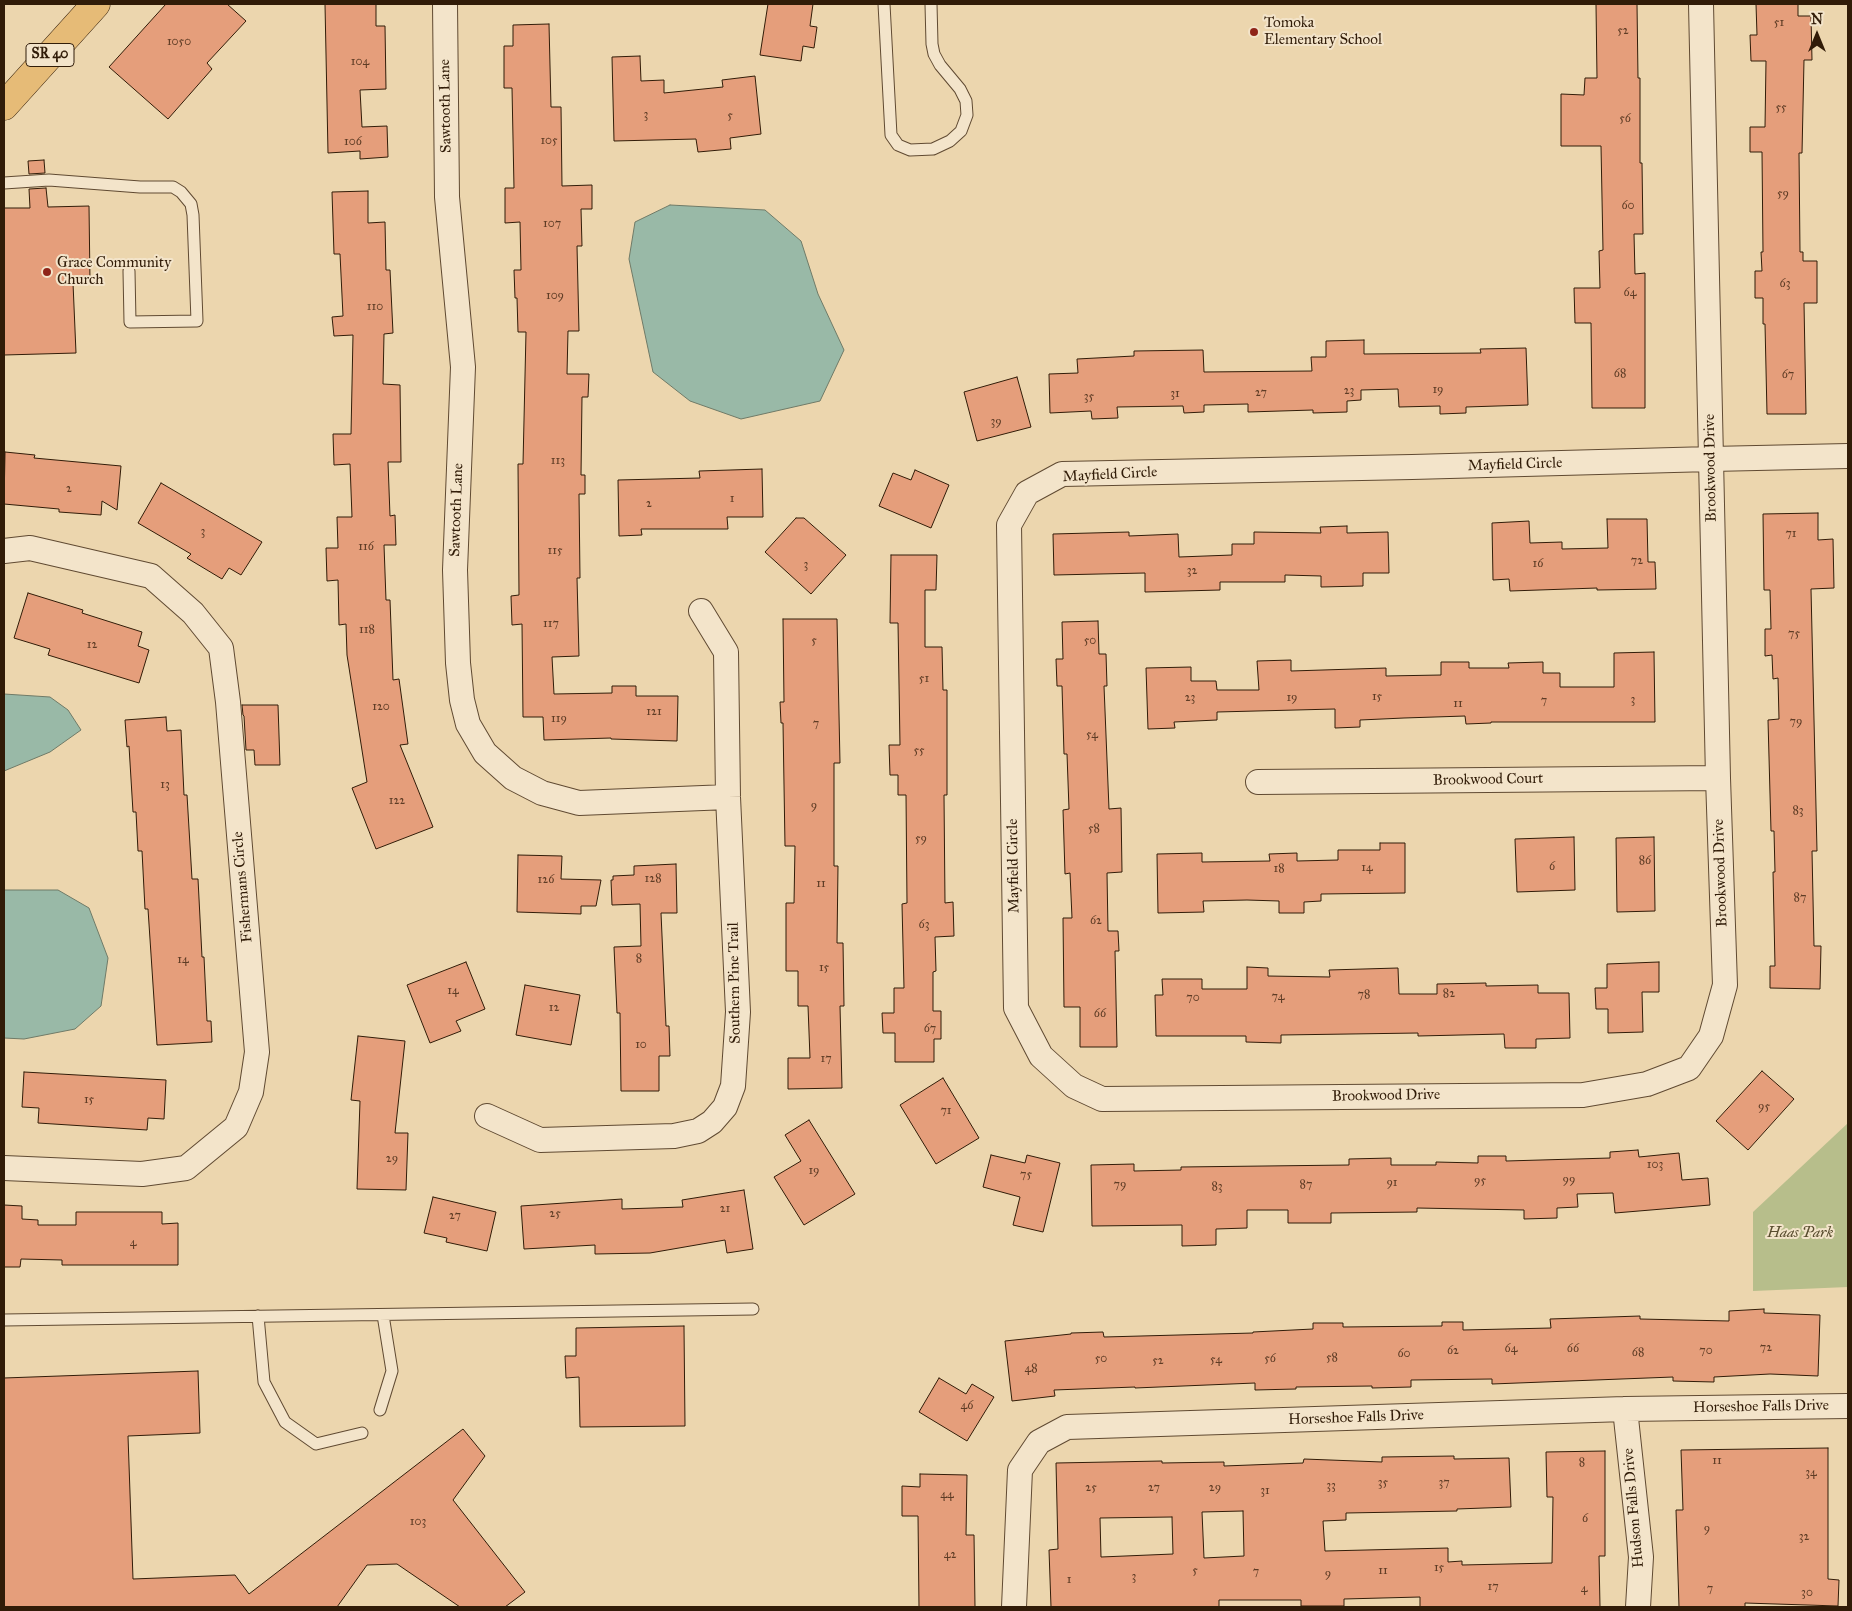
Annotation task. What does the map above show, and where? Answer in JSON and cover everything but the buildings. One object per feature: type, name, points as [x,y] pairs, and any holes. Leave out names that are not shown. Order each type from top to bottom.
[{"type":"main road","name":"SR 40","points":[[4,106],[96,4]]},
{"type":"street","name":"Sawtooth Lane","points":[[445,4],[447,197],[463,367],[455,579],[458,663],[462,700],[468,724],[485,753],[513,778],[542,793],[579,803],[728,797]]},
{"type":"street","name":"Brookwood Drive","points":[[1041,1056],[1074,1086],[1102,1099],[1583,1095],[1647,1084],[1689,1068],[1711,1036],[1725,985],[1718,778],[1701,4]]},
{"type":"street","name":"Mayfield Circle","points":[[1041,1056],[1016,1008],[1009,525],[1027,493],[1062,474],[1848,456]]},
{"type":"street","name":"Fishermans Circle","points":[[4,550],[30,548],[151,576],[193,613],[221,648],[228,702],[257,1052],[252,1092],[236,1128],[186,1168],[142,1174],[4,1168]]},
{"type":"street","name":"Southern Pine Trail","points":[[487,1116],[540,1140],[674,1136],[698,1131],[712,1122],[725,1106],[733,1086],[738,1012],[728,797],[726,652],[701,611]]},
{"type":"street","name":"Brookwood Court","points":[[1258,782],[1718,778]]},
{"type":"street","name":"Horseshoe Falls Drive","points":[[1014,1607],[1020,1470],[1039,1442],[1068,1427],[1625,1409],[1848,1406]]},
{"type":"street","name":"Hudson Falls Drive","points":[[1625,1409],[1641,1557],[1638,1607]]},
{"type":"lane","points":[[884,4],[891,135],[898,145],[910,150],[934,149],[950,141],[961,130],[967,116],[966,101],[934,54],[931,4]]},
{"type":"lane","points":[[4,183],[49,180],[140,187],[173,187],[181,192],[191,204],[193,215],[197,321],[130,322],[129,271]]},
{"type":"lane","points":[[4,1320],[753,1310]]},
{"type":"lane","points":[[380,1410],[392,1372],[383,1315]]},
{"type":"lane","points":[[258,1316],[264,1382],[285,1422],[316,1444],[362,1433]]},
{"type":"green space","name":"Haas Park","points":[[1848,1123],[1848,1287],[1753,1291],[1753,1212]]},
{"type":"shaded area","points":[[670,205],[765,210],[801,241],[818,294],[844,350],[820,401],[741,419],[690,401],[653,372],[629,259],[635,222]]},
{"type":"shaded area","points":[[4,694],[50,697],[68,710],[81,730],[50,752],[4,771]]},
{"type":"shaded area","points":[[4,890],[58,890],[89,908],[108,958],[101,1006],[75,1029],[24,1039],[4,1038]]},
{"type":"place","name":"Tomoka Elementary School","points":[[1254,32]]},
{"type":"place","name":"Grace Community Church","points":[[47,272]]}]
